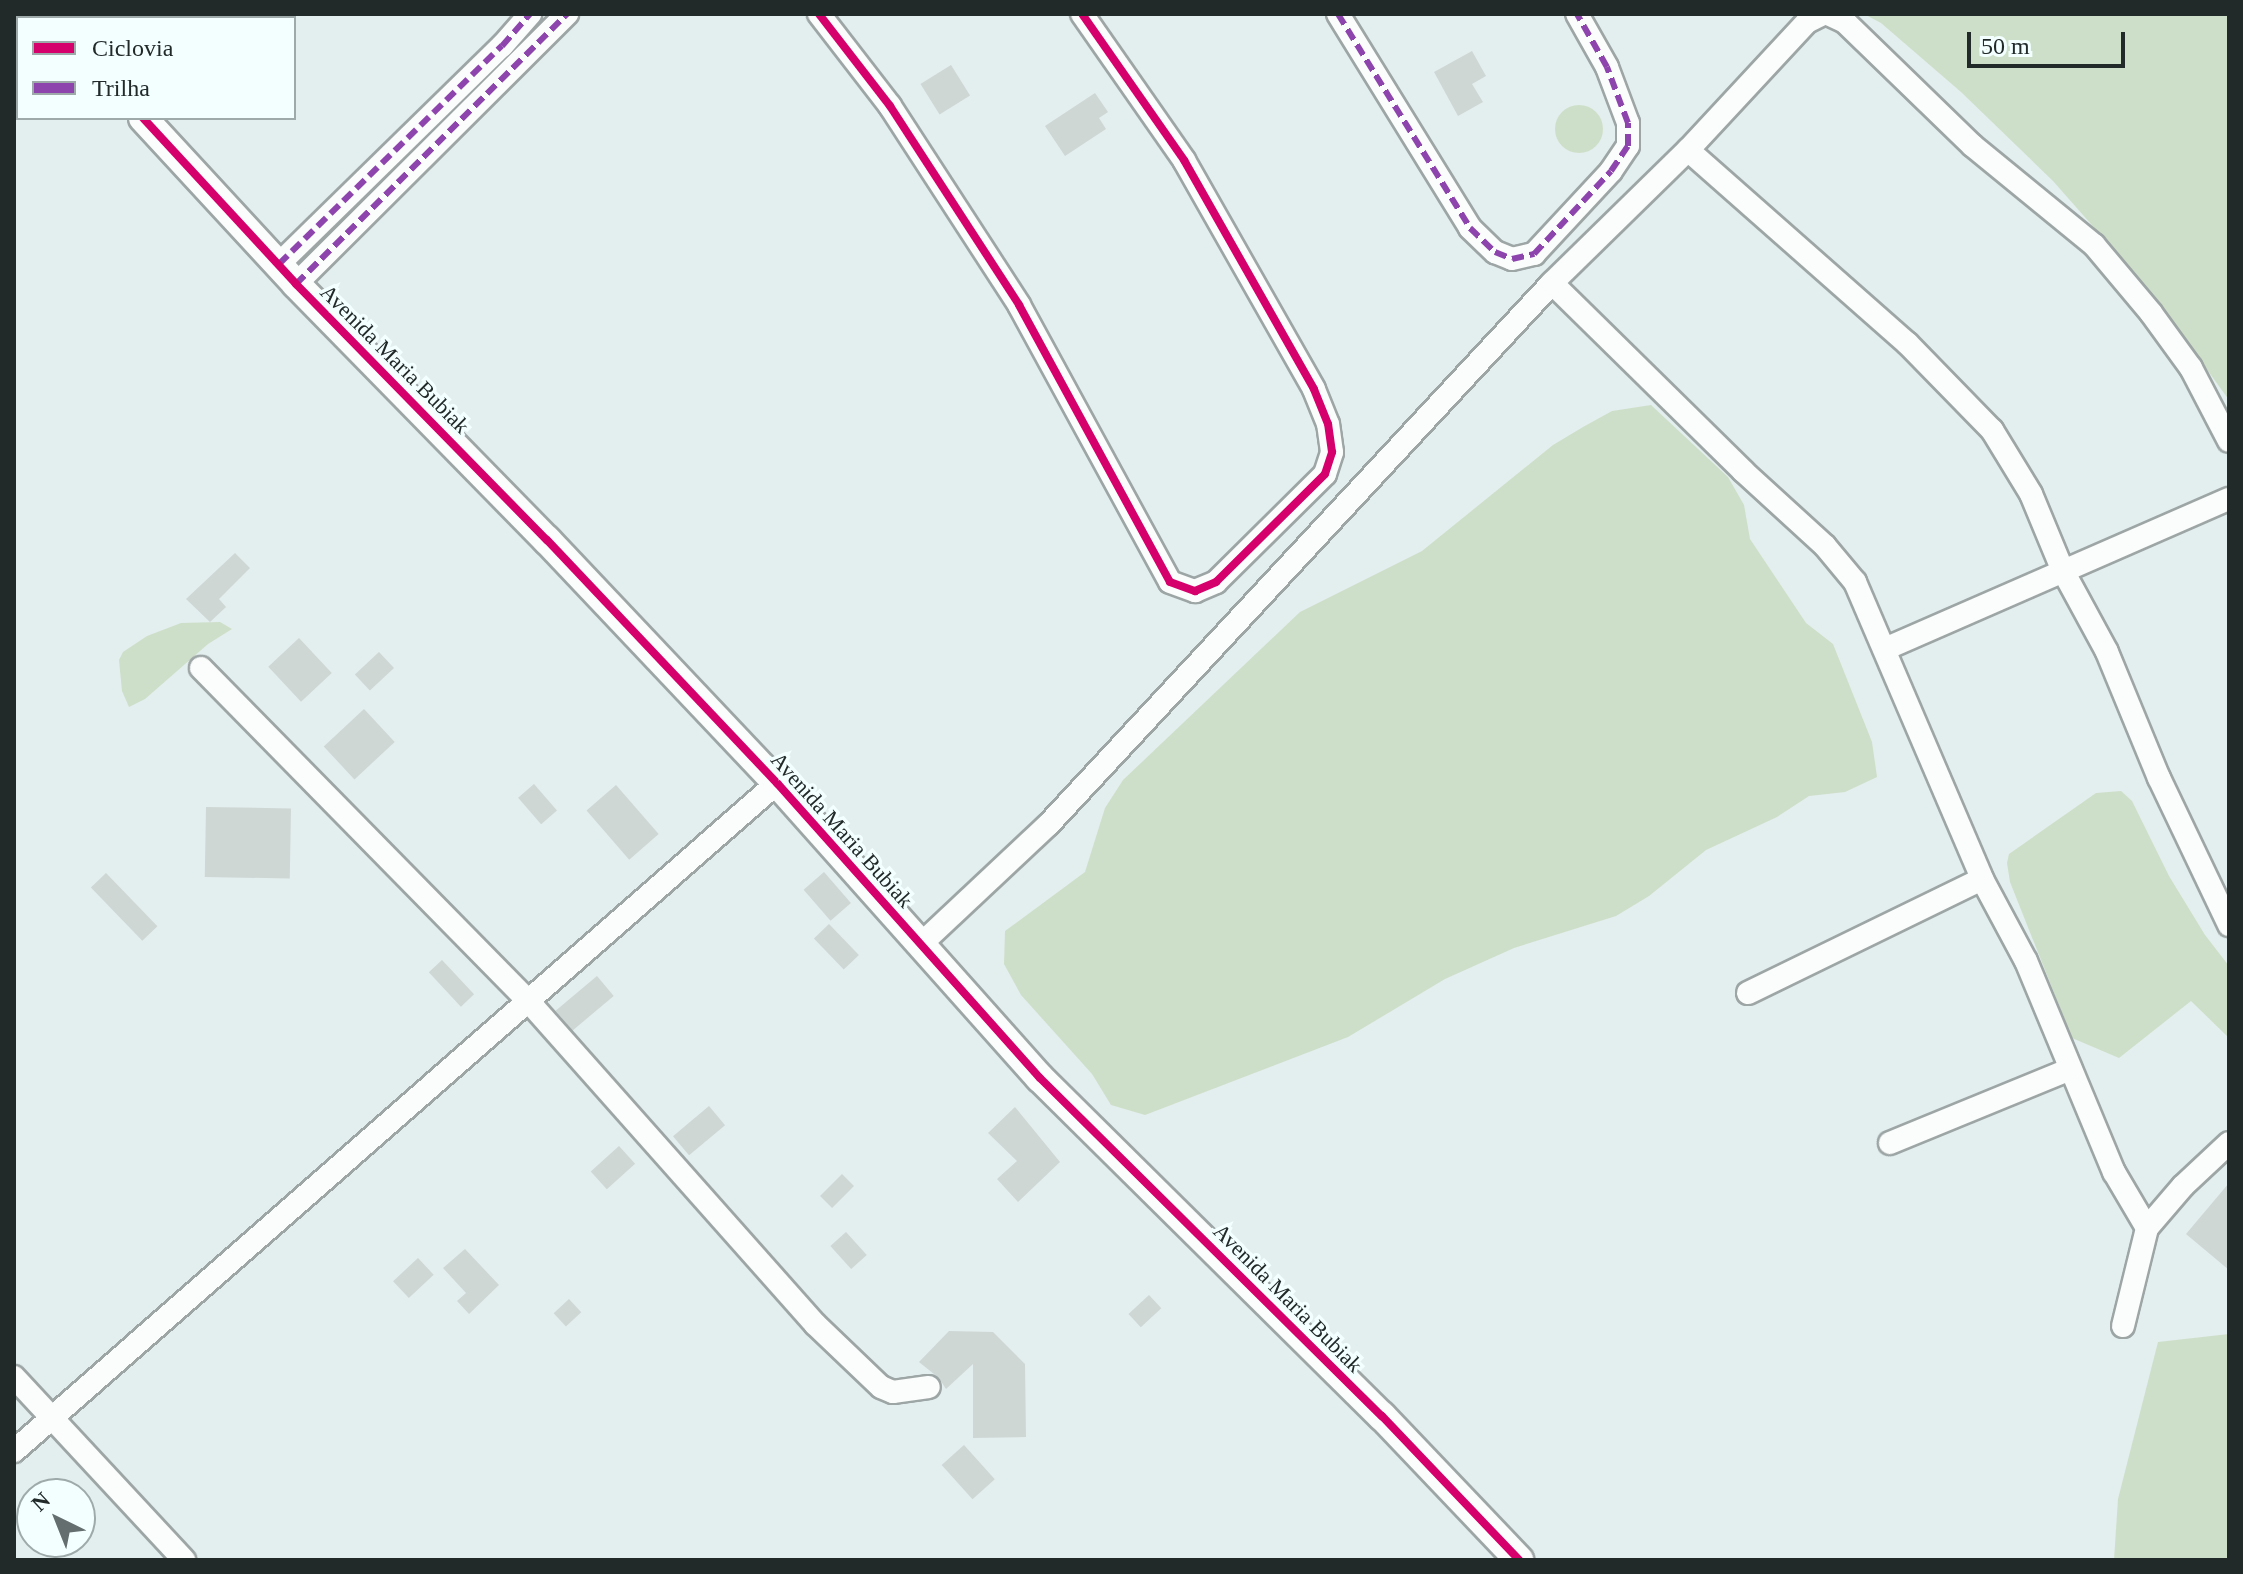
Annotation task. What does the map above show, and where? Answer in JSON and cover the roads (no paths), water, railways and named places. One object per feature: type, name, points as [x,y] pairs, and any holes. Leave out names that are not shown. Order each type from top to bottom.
[{"type":"street","points":[[287,274],[530,14]]},
{"type":"street","points":[[287,274],[567,14]]},
{"type":"street","points":[[819,14],[890,106],[1019,305],[1170,582],[1195,591],[1216,582],[1325,474],[1332,452],[1328,424],[1314,389],[1184,160],[1082,14]]},
{"type":"street","points":[[1338,14],[1470,228],[1495,252],[1512,259],[1534,254],[1611,171],[1628,146],[1628,123],[1607,67],[1577,14]]},
{"type":"street","points":[[920,945],[1048,825],[1552,283],[1688,150],[1807,22],[1826,14],[1845,22],[1973,146],[2094,245],[2151,313],[2191,368],[2229,441]]},
{"type":"street","name":"Avenida Maria Bubiak","points":[[145,120],[287,274],[536,528],[777,783],[1040,1078],[1382,1416],[1519,1560]]},
{"type":"street","points":[[1688,150],[1907,343],[1974,407],[2005,449],[2031,494],[2062,569],[2107,652],[2159,778],[2229,925]]},
{"type":"street","points":[[1552,283],[1743,471],[1825,546],[1855,582],[1982,879],[2026,961],[2114,1172],[2147,1228]]},
{"type":"street","points":[[1885,649],[2062,569],[2229,499]]},
{"type":"street","points":[[201,668],[530,1003],[815,1324],[881,1387],[893,1392],[929,1387]]},
{"type":"street","points":[[14,1451],[530,1003],[777,783]]},
{"type":"street","points":[[1748,993],[1982,879]]},
{"type":"street","points":[[1890,1143],[2070,1069]]},
{"type":"street","points":[[2123,1326],[2147,1228],[2183,1186],[2229,1143]]},
{"type":"street","points":[[14,1377],[184,1560]]}]
